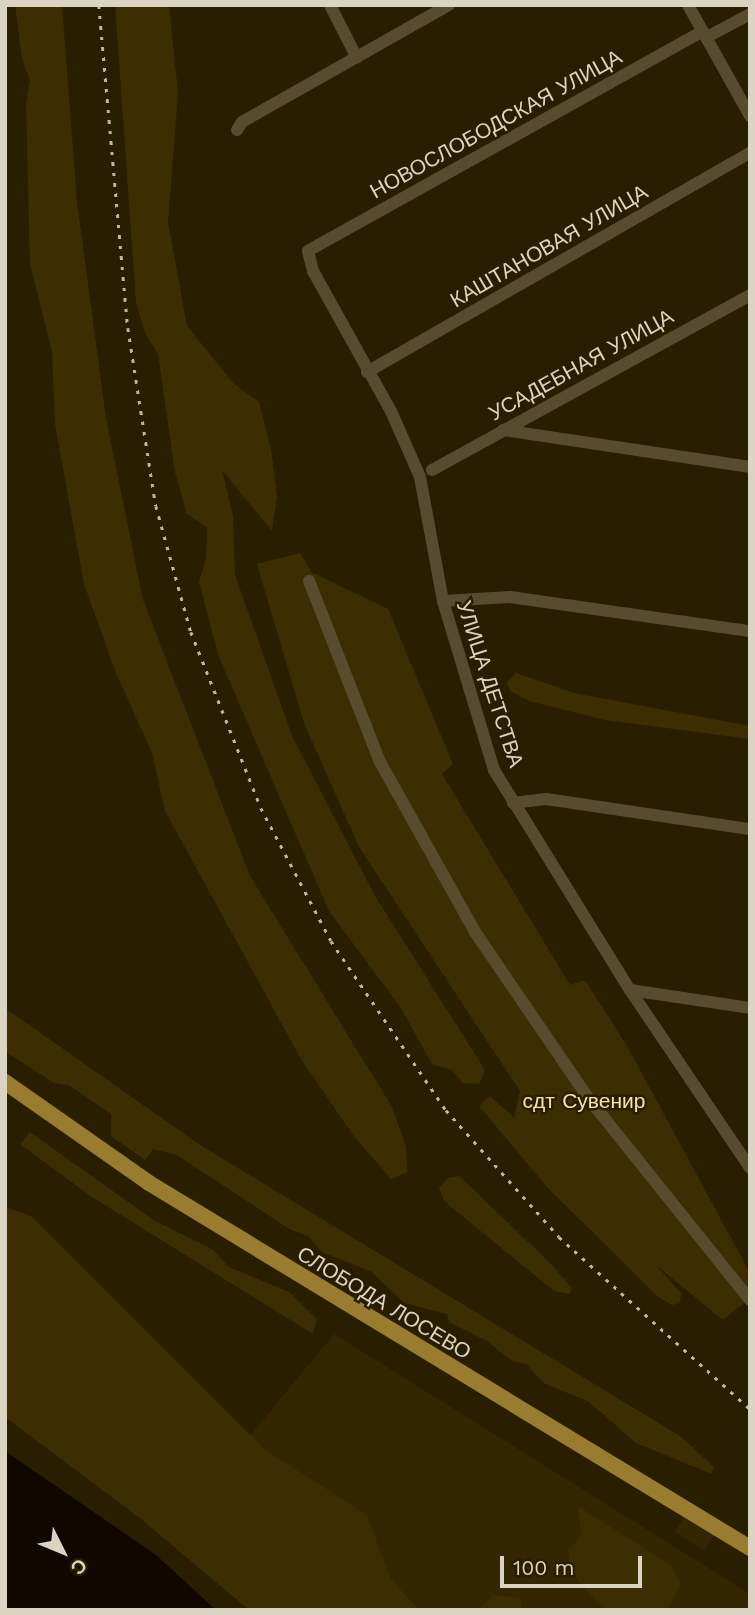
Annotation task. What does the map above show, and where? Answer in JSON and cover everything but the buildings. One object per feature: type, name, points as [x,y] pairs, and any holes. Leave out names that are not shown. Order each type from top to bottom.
[{"type":"main road","name":"СЛОБОДА ЛОСЕВО","points":[[5,1082],[161,1190],[750,1548]]},
{"type":"street","points":[[330,5],[357,58]]},
{"type":"street","points":[[237,130],[242,122],[449,5]]},
{"type":"street","points":[[688,5],[750,116]]},
{"type":"street","name":"НОВОСЛОБОДСКАЯ УЛИЦА","points":[[308,251],[705,34],[750,14]]},
{"type":"street","name":"КАШТАНОВАЯ УЛИЦА","points":[[367,372],[750,153]]},
{"type":"street","name":"УЛИЦА ДЕТСТВА","points":[[308,251],[313,271],[391,411],[419,477],[443,601],[494,770],[630,990],[750,1168]]},
{"type":"street","name":"УСАДЕБНАЯ УЛИЦА","points":[[432,470],[750,295]]},
{"type":"street","points":[[503,430],[750,467]]},
{"type":"street","points":[[309,581],[379,760],[475,932],[589,1099],[750,1300]]},
{"type":"street","points":[[443,601],[510,597],[750,631]]},
{"type":"street","points":[[513,803],[546,799],[750,829]]},
{"type":"street","points":[[630,990],[750,1007]]},
{"type":"shaded area","points":[[334,1334],[750,1594],[750,1610],[276,1610],[181,1519]]},
{"type":"shaded area","points":[[5,1451],[156,1555],[216,1610],[5,1610]]},
{"type":"shaded area","points":[[684,1517],[714,1535],[705,1550],[675,1532]]},
{"type":"green space","points":[[15,5],[62,5],[77,202],[106,418],[143,600],[250,876],[392,1107],[406,1147],[407,1172],[391,1179],[353,1135],[301,1059],[165,811],[152,753],[116,673],[84,584],[55,424],[52,351],[30,264],[26,103],[30,80],[22,59]]},
{"type":"green space","points":[[115,5],[169,5],[178,93],[168,222],[187,326],[233,383],[259,402],[271,449],[277,496],[272,531],[222,470],[233,516],[235,575],[292,736],[375,896],[485,1070],[479,1084],[463,1083],[452,1070],[432,1064],[401,1008],[329,911],[219,657],[199,582],[206,559],[207,527],[187,514],[175,472],[158,354],[145,333],[136,302]]},
{"type":"green space","name":"сдт Сувенир","points":[[300,553],[311,572],[388,609],[453,764],[442,774],[570,985],[585,980],[627,1046],[750,1273],[750,1298],[723,1320],[656,1265],[681,1293],[680,1303],[672,1305],[657,1296],[547,1187],[479,1106],[490,1096],[514,1118],[520,1091],[359,847],[304,723],[257,564]]},
{"type":"green space","points":[[516,673],[574,693],[750,726],[750,739],[605,720],[529,701],[510,691],[507,682]]},
{"type":"green space","points":[[5,1008],[200,1145],[680,1436],[714,1467],[712,1474],[636,1443],[588,1401],[545,1384],[526,1364],[512,1361],[487,1341],[449,1322],[447,1314],[404,1303],[372,1272],[322,1252],[308,1236],[291,1230],[177,1155],[153,1149],[145,1160],[111,1136],[111,1114],[69,1085],[54,1083],[5,1051]]},
{"type":"green space","points":[[30,1132],[155,1221],[212,1249],[229,1267],[289,1292],[317,1319],[313,1334],[92,1197],[20,1144]]},
{"type":"green space","points":[[459,1176],[548,1261],[572,1288],[570,1294],[554,1291],[444,1201],[439,1188],[448,1178]]},
{"type":"green space","points":[[5,1207],[31,1216],[264,1449],[367,1515],[390,1578],[419,1610],[249,1610],[140,1518],[5,1417]]},
{"type":"green space","points":[[578,1506],[672,1566],[681,1585],[667,1609],[607,1610],[586,1590],[571,1571],[568,1550],[581,1536]]},
{"type":"green space","points":[[493,1595],[521,1598],[522,1610],[478,1610]]},
{"type":"railway","points":[[99,5],[128,328],[156,506],[191,632],[261,808],[331,941],[446,1110],[559,1237],[750,1409]]}]
